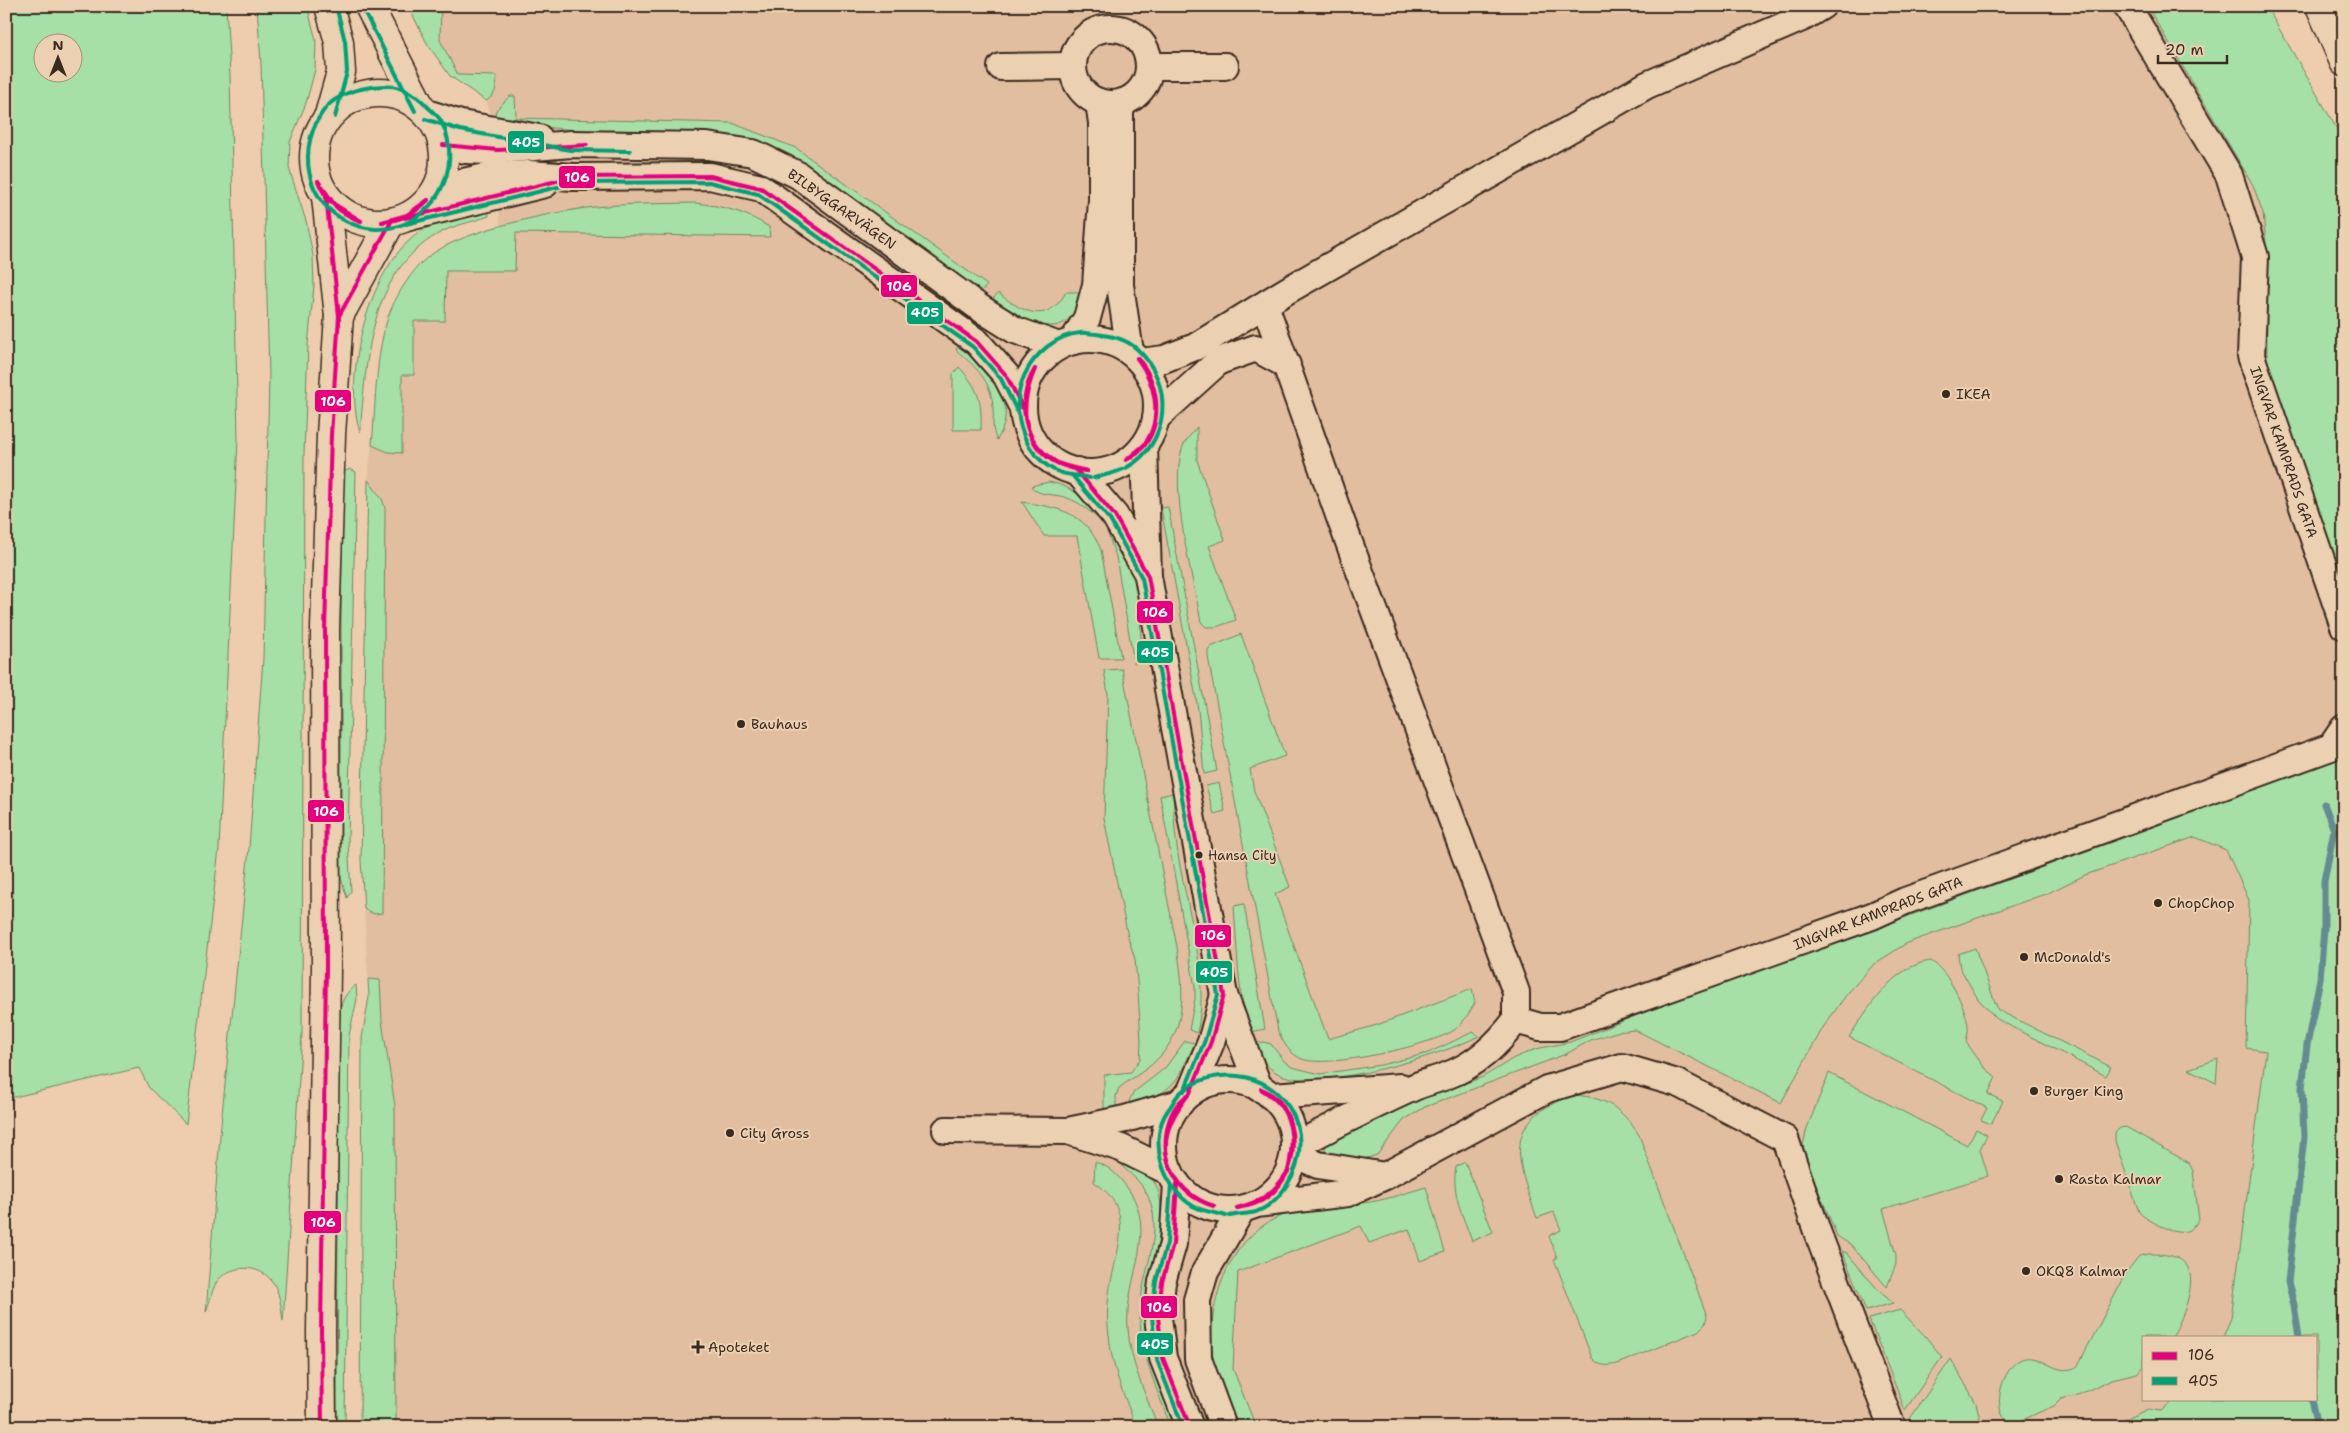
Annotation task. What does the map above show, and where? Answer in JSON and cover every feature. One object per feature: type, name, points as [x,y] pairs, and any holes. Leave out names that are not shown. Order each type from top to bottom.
[{"type":"main road","points":[[322,1427],[326,969],[325,629],[331,435],[339,316],[326,197],[314,170],[313,156],[315,141],[329,115],[341,72],[339,42],[329,6]]},
{"type":"main road","points":[[326,197],[336,208],[355,218],[376,223],[398,220],[418,210],[429,200],[437,188],[442,174],[443,145],[439,131],[424,110],[369,6]]},
{"type":"main road","points":[[2322,6],[2344,35]]},
{"type":"main road","points":[[2322,6],[2344,62]]},
{"type":"main road","points":[[329,115],[339,105],[352,98],[373,93],[395,94],[424,110]]},
{"type":"main road","points":[[339,316],[398,220]]},
{"type":"street","points":[[1135,357],[1164,359],[1195,347],[1647,85],[1804,17],[1822,6]]},
{"type":"street","name":"INGVAR KAMPRADS GATA","points":[[2127,6],[2229,175],[2255,257],[2251,356],[2344,626]]},
{"type":"street","points":[[1111,17],[1122,30],[1133,35],[1144,49],[1149,66],[1147,78],[1142,88],[1133,97],[1111,102],[1088,97],[1080,89],[1075,78],[1073,66],[1074,55],[1080,44],[1088,36],[1099,30],[1111,17]]},
{"type":"street","points":[[1001,66],[1073,66]]},
{"type":"street","points":[[1149,66],[1225,66]]},
{"type":"street","points":[[1066,344],[1087,318],[1096,285],[1102,200],[1102,123],[1111,102]]},
{"type":"street","points":[[1111,102],[1120,112],[1120,285],[1135,357]]},
{"type":"street","name":"BILBYGGARVÄGEN","points":[[424,110],[461,124],[571,144]]},
{"type":"street","name":"BILBYGGARVÄGEN","points":[[443,145],[466,150],[487,151],[571,144],[706,146],[753,154],[798,175],[980,308],[1015,330],[1066,344]]},
{"type":"street","name":"BILBYGGARVÄGEN","points":[[437,188],[490,176],[529,174],[573,177],[710,176],[761,188],[977,342],[1006,375],[1023,408]]},
{"type":"street","name":"BILBYGGARVÄGEN","points":[[398,220],[573,177]]},
{"type":"street","points":[[1265,305],[1340,518],[1516,992],[1516,1020],[1499,1042],[1478,1060],[1447,1076],[1417,1085],[1341,1121],[1294,1151]]},
{"type":"street","points":[[1088,339],[1103,340],[1117,344],[1135,357],[1149,375],[1155,389],[1156,418],[1144,446],[1134,456],[1107,470],[1077,471],[1057,463],[1039,449],[1028,430],[1023,408],[1024,393],[1036,366],[1046,355],[1066,344],[1088,339]]},
{"type":"street","points":[[1156,418],[1219,361],[1256,348],[1287,365]]},
{"type":"street","points":[[1144,446],[1148,576],[1224,995],[1265,1092]]},
{"type":"street","points":[[1077,471],[1115,516],[1148,576]]},
{"type":"street","name":"INGVAR KAMPRADS GATA","points":[[1516,1020],[1540,1027],[1560,1027],[1569,1024],[1872,916],[1905,901],[2330,747],[2344,728]]},
{"type":"street","points":[[1190,1427],[1163,1358],[1158,1317],[1162,1282],[1173,1244],[1174,1178],[1166,1158],[1164,1143],[1172,1115],[1185,1098],[1211,1042],[1224,995]]},
{"type":"street","points":[[1068,1131],[1121,1148],[1174,1178],[1200,1203],[1220,1209],[1348,1193],[1385,1176],[1547,1089],[1622,1068],[1677,1084],[1785,1139],[1818,1234],[1892,1427]]},
{"type":"street","points":[[946,1130],[1068,1131],[1124,1119],[1185,1098],[1203,1086],[1217,1082],[1246,1082],[1265,1092],[1289,1118],[1294,1151],[1287,1175],[1279,1187],[1268,1197],[1249,1206],[1205,1272],[1197,1300],[1198,1359],[1223,1427]]},
{"type":"street","points":[[1265,1092],[1417,1085]]},
{"type":"street","points":[[1294,1151],[1318,1165],[1385,1176]]},
{"type":"shaded area","points":[[408,6],[2266,6],[2344,141],[2344,1427],[360,1427],[362,1038],[369,997],[361,860],[368,480],[381,347],[389,316],[401,289],[420,264],[443,247],[470,235],[500,226],[494,123],[486,101],[450,76],[428,45]]},
{"type":"green space","points":[[6,6],[226,6],[230,75],[238,439],[219,849],[186,1124],[149,1088],[139,1068],[6,1099]]},
{"type":"green space","points":[[257,6],[307,6],[316,40],[315,70],[306,103],[290,142],[289,168],[306,221],[313,255],[314,286],[308,345],[304,454],[302,1034],[283,1321],[280,1299],[274,1284],[266,1275],[259,1271],[245,1268],[231,1271],[219,1279],[213,1290],[206,1312],[221,1124],[249,848],[263,659],[269,377],[261,63]]},
{"type":"green space","points":[[408,6],[441,6],[440,40],[458,75],[497,76],[495,90],[490,98],[486,101],[450,76],[428,45]]},
{"type":"green space","points":[[2147,6],[2266,6],[2344,141],[2344,582],[2267,363],[2266,243],[2263,213],[2253,185]]},
{"type":"green space","points":[[510,96],[515,96],[516,118],[732,123],[796,148],[987,285],[981,292],[798,160],[774,148],[748,139],[713,133],[600,132],[494,123],[496,110]]},
{"type":"green space","points":[[695,203],[725,208],[752,217],[769,227],[770,237],[516,233],[515,271],[446,271],[445,321],[414,321],[414,375],[402,375],[402,453],[388,452],[372,445],[378,364],[388,317],[405,283],[419,265],[434,252],[470,235],[489,229],[583,208],[615,205]]},
{"type":"green space","points":[[488,207],[489,216],[438,234],[415,251],[397,272],[384,295],[375,321],[365,376],[360,432],[355,409],[358,352],[364,322],[375,293],[388,267],[404,246],[423,230],[447,219]]},
{"type":"green space","points":[[1066,292],[1082,292],[1076,310],[1067,321],[1056,326],[1044,326],[1031,322],[1017,316],[992,300],[998,293],[1025,310],[1042,312],[1058,303]]},
{"type":"green space","points":[[959,345],[991,375],[1003,399],[1005,412],[1003,425],[997,440],[993,429],[990,391],[982,375],[956,350]]},
{"type":"green space","points":[[959,367],[971,382],[978,396],[981,411],[981,430],[953,430],[953,374]]},
{"type":"green space","points":[[1197,427],[1197,460],[1225,540],[1209,546],[1236,620],[1216,627],[1206,627],[1201,622],[1183,533],[1180,508],[1179,464],[1183,446]]},
{"type":"green space","points":[[350,469],[356,472],[348,841],[351,891],[347,898],[341,878],[341,618],[344,472]]},
{"type":"green space","points":[[368,480],[382,499],[385,508],[382,913],[374,914],[364,909],[361,860]]},
{"type":"green space","points":[[1049,482],[1072,491],[1086,500],[1104,517],[1100,520],[1072,500],[1063,496],[1038,492],[1031,486]]},
{"type":"green space","points":[[1022,502],[1048,507],[1069,514],[1079,519],[1095,537],[1101,550],[1121,658],[1099,658],[1077,536],[1044,536]]},
{"type":"green space","points":[[1168,507],[1217,771],[1204,774],[1198,709],[1161,508]]},
{"type":"green space","points":[[1112,527],[1131,564],[1139,592],[1142,661],[1134,663],[1116,557],[1107,531]]},
{"type":"green space","points":[[1241,634],[1285,756],[1250,769],[1254,791],[1290,887],[1275,894],[1328,1039],[1377,1025],[1472,989],[1475,1003],[1462,1023],[1451,1032],[1421,1044],[1354,1059],[1332,1061],[1315,1061],[1297,1057],[1287,1048],[1282,1040],[1278,1031],[1208,657],[1208,651],[1211,647]]},
{"type":"green space","points":[[1122,669],[1177,947],[1182,1003],[1176,1030],[1162,1054],[1147,1068],[1119,1088],[1116,1096],[1116,1108],[1104,1110],[1104,1075],[1131,1072],[1140,1059],[1141,1041],[1135,959],[1128,937],[1104,818],[1108,694],[1104,670]]},
{"type":"green space","points":[[2344,757],[2344,1427],[2110,1427],[2148,1409],[2161,1411],[2174,1400],[2318,1400],[2318,1336],[2223,1336],[2231,1318],[2266,1051],[2246,1048],[2249,900],[2226,850],[2195,837],[2085,875],[2048,893],[1907,943],[1874,964],[1847,994],[1824,1026],[1781,1103],[1635,1030],[1616,1032],[1591,1040],[1566,1054],[1425,1107],[1404,1120],[1377,1155],[1360,1160],[1326,1155],[1325,1146],[1336,1137],[1378,1115],[1483,1077],[1514,1058],[1536,1049],[1570,1042],[1648,1011]]},
{"type":"green space","points":[[1219,783],[1225,811],[1214,814],[1206,786]]},
{"type":"green space","points":[[1173,793],[1177,847],[1199,963],[1201,987],[1197,1033],[1189,1030],[1195,999],[1195,987],[1160,796]]},
{"type":"green space","points":[[1244,904],[1265,1029],[1250,1032],[1241,994],[1234,906]]},
{"type":"green space","points":[[1975,948],[1998,1010],[2111,1067],[2106,1076],[1997,1019],[1978,999],[1960,968],[1958,954]]},
{"type":"green space","points":[[1931,961],[1943,972],[1960,999],[1968,1026],[1966,1042],[1984,1067],[1996,1077],[1988,1094],[2003,1101],[1991,1124],[1981,1120],[1987,1108],[1849,1037],[1873,1002],[1893,979],[1917,964]]},
{"type":"green space","points":[[368,979],[380,980],[382,1021],[395,1106],[396,1427],[360,1427],[362,1038],[369,997]]},
{"type":"green space","points":[[356,985],[357,999],[349,1035],[345,1427],[337,1427],[339,1022],[343,1001]]},
{"type":"green space","points":[[1473,1032],[1479,1036],[1438,1053],[1382,1069],[1326,1078],[1303,1079],[1279,1074],[1265,1063],[1254,1044],[1264,1042],[1271,1044],[1284,1061],[1292,1067],[1320,1074],[1381,1065],[1428,1053]]},
{"type":"green space","points":[[1185,1041],[1195,1043],[1172,1085],[1156,1096],[1130,1106],[1129,1101],[1134,1092],[1165,1068]]},
{"type":"green space","points":[[2218,1059],[2216,1083],[2188,1069]]},
{"type":"green space","points":[[1829,1073],[1967,1145],[1976,1129],[1987,1135],[1980,1149],[1988,1176],[1883,1209],[1896,1255],[1896,1264],[1887,1287],[1851,1245],[1837,1236],[1806,1160],[1803,1145],[1807,1128]]},
{"type":"green space","points":[[1575,1095],[1586,1096],[1612,1106],[1626,1118],[1639,1135],[1707,1316],[1705,1324],[1698,1331],[1617,1364],[1610,1365],[1601,1364],[1592,1358],[1554,1259],[1557,1258],[1549,1236],[1561,1230],[1554,1212],[1537,1218],[1520,1159],[1520,1143],[1524,1129],[1534,1116],[1551,1105]]},
{"type":"green space","points":[[2126,1127],[2189,1163],[2193,1171],[2199,1220],[2189,1230],[2175,1231],[2168,1229],[2154,1223],[2139,1212],[2115,1141],[2115,1133],[2120,1128]]},
{"type":"green space","points":[[1123,1160],[1146,1173],[1156,1185],[1160,1202],[1161,1221],[1145,1317],[1151,1359],[1176,1427],[1171,1427],[1156,1388],[1141,1334],[1140,1304],[1153,1237],[1154,1221],[1151,1205],[1142,1186],[1123,1167]]},
{"type":"green space","points":[[1095,1162],[1110,1169],[1122,1181],[1134,1199],[1140,1216],[1139,1252],[1128,1308],[1129,1341],[1135,1366],[1158,1427],[1136,1427],[1119,1382],[1110,1347],[1108,1330],[1109,1294],[1118,1248],[1120,1219],[1116,1206],[1108,1193],[1094,1182]]},
{"type":"green space","points":[[1465,1162],[1493,1232],[1472,1241],[1456,1195],[1455,1186],[1456,1167]]},
{"type":"green space","points":[[1426,1187],[1445,1252],[1420,1261],[1409,1229],[1369,1243],[1361,1226],[1238,1272],[1233,1369],[1256,1427],[1237,1427],[1216,1370],[1212,1351],[1212,1331],[1214,1309],[1219,1289],[1227,1269],[1238,1250],[1268,1222],[1287,1214],[1318,1208],[1377,1201]]},
{"type":"green space","points":[[1842,1251],[1847,1253],[1879,1291],[1893,1303],[1866,1311]]},
{"type":"green space","points":[[2158,1254],[2175,1257],[2184,1262],[2190,1273],[2191,1282],[2187,1302],[2173,1336],[2142,1336],[2142,1369],[2137,1373],[2112,1379],[2078,1395],[2061,1399],[2055,1405],[2016,1423],[2007,1420],[2002,1414],[2000,1392],[2009,1370],[2016,1362],[2025,1358],[2032,1358],[2056,1368],[2069,1369],[2077,1367],[2128,1270],[2139,1256]]},
{"type":"green space","points":[[1900,1310],[1942,1357],[1905,1410],[1869,1319]]},
{"type":"green space","points":[[1951,1359],[1976,1403],[1982,1427],[1912,1427],[1909,1420]]},
{"type":"waterway","points":[[2299,1336],[2288,1282],[2304,1137],[2302,1088],[2307,1045],[2320,979],[2324,928],[2324,881],[2334,830],[2324,804]]},
{"type":"waterway","points":[[2311,1400],[2317,1427]]},
{"type":"transit line","name":"405","points":[[335,117],[347,72],[345,41],[336,6]]},
{"type":"transit line","name":"405","points":[[363,9],[415,111]]},
{"type":"transit line","name":"405","points":[[375,229],[357,226],[341,218],[328,208],[318,196],[311,181],[308,165],[309,148],[317,121],[322,112],[334,101],[350,92],[394,86],[418,98],[440,119],[448,139],[449,158],[446,176],[439,193],[428,208],[414,219],[397,227],[377,229]]},
{"type":"transit line","name":"405","points":[[425,119],[460,130],[570,150],[630,151]]},
{"type":"transit line","name":"106","points":[[443,145],[498,150],[587,145]]},
{"type":"transit line","name":"106","points":[[405,218],[573,177],[710,176],[761,188],[977,342],[1006,375],[1023,408]]},
{"type":"transit line","name":"106","points":[[318,181],[334,204],[361,221]]},
{"type":"transit line","name":"106","points":[[318,181],[325,195],[335,206],[347,215],[361,221]]},
{"type":"transit line","name":"405","points":[[406,224],[574,183],[709,182],[758,194],[973,347],[1001,379],[1017,411]]},
{"type":"transit line","name":"106","points":[[322,1427],[321,1331],[326,969],[325,629],[331,435],[339,316],[326,197]]},
{"type":"transit line","name":"106","points":[[382,222],[407,215],[428,200]]},
{"type":"transit line","name":"106","points":[[382,222],[407,216],[428,200]]},
{"type":"transit line","name":"106","points":[[339,325],[339,316],[391,222]]},
{"type":"transit line","name":"405","points":[[1090,478],[1058,472],[1043,462],[1033,452],[1026,440],[1018,414],[1020,387],[1029,366],[1048,346],[1071,334],[1096,334],[1123,340],[1132,345],[1149,363],[1157,378],[1162,395],[1159,429],[1152,444],[1141,457],[1126,468],[1094,478]]},
{"type":"transit line","name":"106","points":[[1126,460],[1144,445],[1154,423],[1155,400],[1148,378],[1137,358]]},
{"type":"transit line","name":"106","points":[[1126,460],[1139,452],[1148,440],[1154,427],[1156,413],[1156,398],[1152,383],[1146,370],[1137,358]]},
{"type":"transit line","name":"106","points":[[1035,369],[1030,382],[1025,408],[1029,432],[1044,453],[1056,462],[1087,471]]},
{"type":"transit line","name":"106","points":[[1035,369],[1028,383],[1024,412],[1027,427],[1033,440],[1042,452],[1053,461],[1087,471]]},
{"type":"transit line","name":"106","points":[[1077,471],[1115,516],[1148,576],[1224,995],[1211,1042],[1190,1093]]},
{"type":"transit line","name":"405","points":[[1072,475],[1110,520],[1142,578],[1218,995],[1205,1040],[1184,1091]]},
{"type":"transit line","name":"405","points":[[1226,1216],[1193,1206],[1173,1188],[1161,1162],[1159,1135],[1162,1122],[1168,1110],[1183,1090],[1193,1084],[1220,1076],[1242,1076],[1261,1083],[1277,1093],[1290,1108],[1297,1125],[1300,1145],[1296,1165],[1287,1185],[1278,1197],[1256,1212],[1230,1216]]},
{"type":"transit line","name":"106","points":[[1261,1089],[1272,1095],[1280,1103],[1290,1124],[1293,1148],[1288,1171]]},
{"type":"transit line","name":"106","points":[[1261,1089],[1277,1102],[1288,1119],[1292,1145],[1288,1171]]},
{"type":"transit line","name":"106","points":[[1172,1171],[1166,1152],[1167,1130],[1174,1110],[1188,1095]]},
{"type":"transit line","name":"106","points":[[1172,1171],[1166,1150],[1166,1140],[1171,1122],[1188,1095]]},
{"type":"transit line","name":"106","points":[[1172,1171],[1189,1193],[1200,1201],[1214,1206]]},
{"type":"transit line","name":"106","points":[[1172,1171],[1179,1184],[1188,1193],[1200,1201],[1214,1206]]},
{"type":"transit line","name":"106","points":[[1237,1208],[1261,1199],[1273,1191],[1288,1171]]},
{"type":"transit line","name":"106","points":[[1237,1208],[1254,1204],[1268,1197],[1279,1186],[1288,1171]]},
{"type":"transit line","name":"405","points":[[1171,1184],[1167,1243],[1156,1281],[1152,1317],[1157,1360],[1183,1427]]},
{"type":"transit line","name":"106","points":[[1177,1184],[1173,1244],[1162,1282],[1158,1317],[1163,1358],[1190,1427]]},
{"type":"place","name":"IKEA","points":[[1946,394]]},
{"type":"place","name":"Bauhaus","points":[[741,724]]},
{"type":"place","name":"Hansa City","points":[[1199,855]]},
{"type":"place","name":"ChopChop","points":[[2158,903]]},
{"type":"place","name":"McDonald's","points":[[2024,957]]},
{"type":"place","name":"Burger King","points":[[2034,1091]]},
{"type":"place","name":"City Gross","points":[[730,1133]]},
{"type":"place","name":"Rasta Kalmar","points":[[2059,1179]]},
{"type":"place","name":"OKQ8 Kalmar","points":[[2026,1271]]},
{"type":"place","name":"Apoteket","points":[[698,1347]]}]
